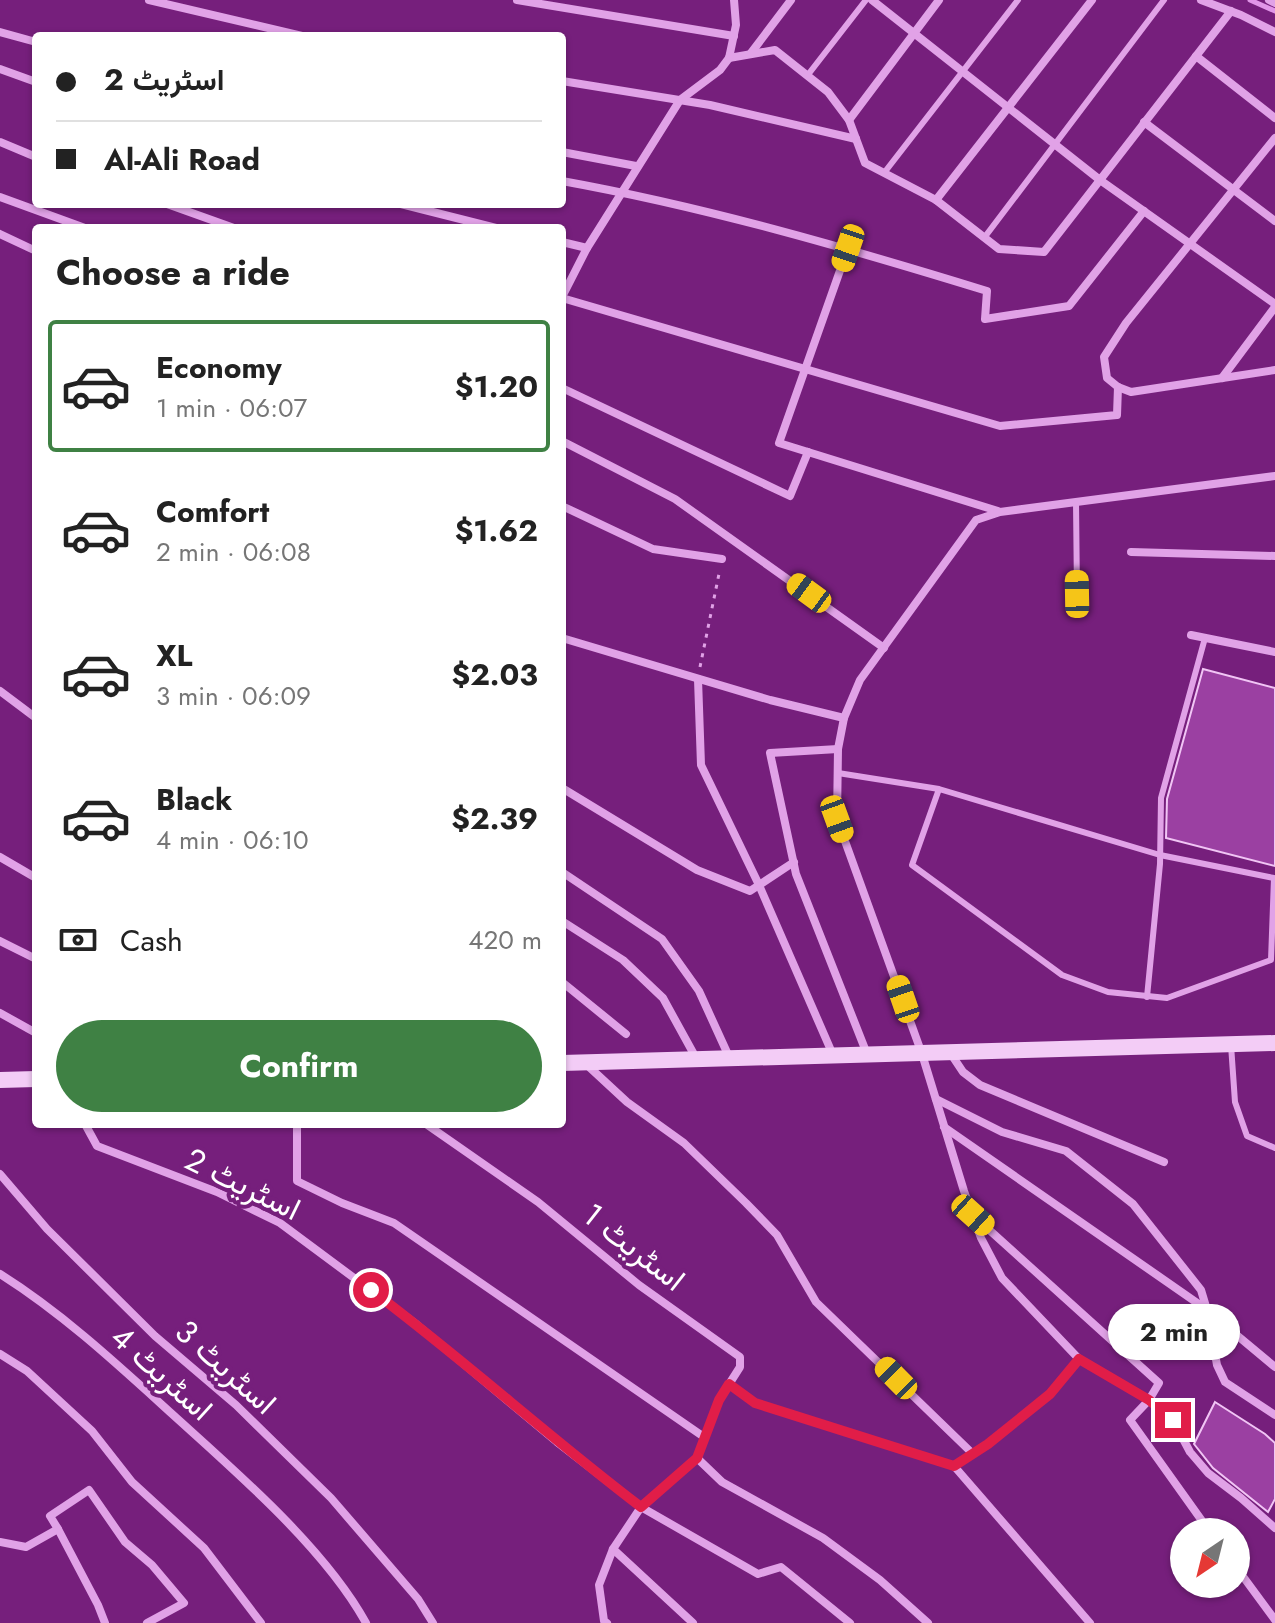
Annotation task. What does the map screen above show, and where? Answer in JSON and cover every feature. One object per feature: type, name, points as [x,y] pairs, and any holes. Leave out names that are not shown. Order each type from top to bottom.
[{"type":"main road","points":[[566,1063],[1275,1043]]},
{"type":"main road","points":[[4,1076],[32,1079]]},
{"type":"street","points":[[149,0],[285,32]]},
{"type":"street","points":[[517,0],[734,36]]},
{"type":"street","points":[[566,289],[636,166],[680,100],[720,70],[729,58],[736,25],[734,0]]},
{"type":"street","points":[[751,53],[791,0]]},
{"type":"street","points":[[872,0],[1100,180],[1275,306],[1222,378]]},
{"type":"street","points":[[849,120],[939,0]]},
{"type":"street","points":[[936,200],[1092,0]]},
{"type":"street","points":[[1201,0],[1275,32]]},
{"type":"street","points":[[1269,0],[1275,3]]},
{"type":"street","points":[[729,58],[775,50],[828,92],[849,120],[865,163],[936,200],[999,249],[1044,252],[1231,11]]},
{"type":"street","points":[[0,32],[32,41]]},
{"type":"street","points":[[1196,56],[1275,118]]},
{"type":"street","points":[[0,69],[32,81]]},
{"type":"street","points":[[566,82],[680,100],[856,139]]},
{"type":"street","points":[[1144,122],[1275,221]]},
{"type":"street","points":[[1275,138],[1126,323],[1104,357],[1107,378],[1131,392],[1275,370]]},
{"type":"street","points":[[0,142],[32,155]]},
{"type":"street","points":[[566,153],[636,166]]},
{"type":"street","points":[[566,182],[731,217],[848,248],[987,291],[985,319],[1069,306],[1144,211]]},
{"type":"street","points":[[0,197],[74,224]]},
{"type":"street","points":[[178,208],[223,224]]},
{"type":"street","points":[[417,208],[480,224]]},
{"type":"street","points":[[0,234],[32,249]]},
{"type":"street","points":[[566,243],[587,248]]},
{"type":"street","points":[[848,248],[779,443],[1000,512]]},
{"type":"street","points":[[566,298],[1000,426],[1117,415],[1118,387]]},
{"type":"street","points":[[566,390],[790,496],[808,452]]},
{"type":"street","points":[[566,443],[675,499],[884,648]]},
{"type":"street","points":[[1275,476],[1000,512],[976,520],[860,680],[844,718],[838,749],[837,819],[922,1054],[973,1215],[1002,1278],[1079,1359],[1149,1400],[1173,1420],[1190,1452],[1208,1473],[1275,1528]]},
{"type":"street","points":[[566,508],[653,549],[722,559]]},
{"type":"street","points":[[1131,552],[1275,556]]},
{"type":"street","points":[[1191,635],[1275,652]]},
{"type":"street","points":[[566,639],[844,718]]},
{"type":"street","points":[[698,679],[701,765],[759,885],[833,1056]]},
{"type":"street","points":[[0,691],[32,715]]},
{"type":"street","points":[[838,749],[770,753],[794,862],[867,1055]]},
{"type":"street","points":[[566,790],[697,870],[750,891],[794,862]]},
{"type":"street","points":[[0,857],[32,876]]},
{"type":"street","points":[[566,875],[662,939],[699,991],[730,1059]]},
{"type":"street","points":[[566,924],[623,960],[663,998],[697,1059]]},
{"type":"street","points":[[0,941],[32,957]]},
{"type":"street","points":[[566,985],[626,1034]]},
{"type":"street","points":[[0,1013],[32,1031]]},
{"type":"street","points":[[951,1053],[963,1072],[980,1085],[1164,1162]]},
{"type":"street","points":[[583,1062],[627,1102],[684,1143],[746,1203],[777,1235],[816,1302],[973,1454]]},
{"type":"street","points":[[936,1099],[1002,1132],[1066,1151],[1133,1204],[1201,1290],[1217,1365],[1225,1382],[1275,1415]]},
{"type":"street","points":[[944,1127],[1207,1310],[1275,1367]]},
{"type":"street","name":"اسٹریٹ 2","points":[[87,1128],[97,1146],[217,1192],[280,1223],[416,1324],[557,1442],[641,1507],[758,1574],[781,1567],[850,1623]]},
{"type":"street","points":[[297,1128],[297,1181],[394,1223],[704,1437]]},
{"type":"street","name":"اسٹریٹ 1","points":[[432,1128],[538,1202],[639,1285],[740,1357],[740,1367],[729,1384],[697,1458]]},
{"type":"street","name":"اسٹریٹ 3","points":[[0,1174],[47,1229],[155,1336],[236,1405],[331,1498],[418,1599],[433,1623]]},
{"type":"street","points":[[973,1215],[1159,1383],[1149,1400],[1130,1420],[1200,1518]]},
{"type":"street","name":"اسٹریٹ 4","points":[[0,1274],[93,1342],[211,1449],[283,1518],[328,1569],[366,1623]]},
{"type":"street","points":[[0,1354],[27,1371],[92,1431],[132,1482],[204,1548],[261,1623]]},
{"type":"street","points":[[954,1466],[1050,1394],[1079,1359]]},
{"type":"street","points":[[729,1384],[755,1403],[954,1466],[1090,1623]]},
{"type":"street","points":[[607,1623],[604,1621],[599,1585],[613,1549],[641,1507],[697,1458],[722,1482],[823,1538],[880,1580],[928,1623]]},
{"type":"street","points":[[105,1623],[50,1516],[89,1490],[125,1542],[152,1565],[184,1603],[147,1623]]},
{"type":"street","points":[[0,1542],[26,1547],[58,1529]]},
{"type":"street","points":[[613,1549],[693,1623]]},
{"type":"street","points":[[1250,1586],[1275,1620]]},
{"type":"lane","points":[[807,76],[866,0]]},
{"type":"lane","points":[[884,173],[1018,0]]},
{"type":"lane","points":[[984,238],[1164,0]]},
{"type":"lane","points":[[1076,502],[1077,594]]},
{"type":"lane","points":[[1147,997],[1160,855],[1161,798],[1205,638]]},
{"type":"lane","points":[[838,773],[939,789],[1160,855],[1274,878],[1271,960],[1167,998],[1108,992],[1062,975],[912,865],[939,789]]},
{"type":"lane","points":[[1231,1045],[1235,1102],[1247,1136],[1275,1148]]},
{"type":"path","points":[[698,679],[722,559]]},
{"type":"building","points":[[1203,669],[1275,688],[1275,866],[1166,838],[1167,799]]},
{"type":"building","points":[[1215,1402],[1275,1443],[1275,1499],[1268,1512],[1213,1468],[1194,1444]]},
{"type":"waterway","points":[[1250,0],[1275,11]]},
{"type":"route","points":[[371,1290],[641,1507],[697,1458],[719,1400],[729,1384],[755,1403],[954,1466],[988,1444],[1050,1394],[1079,1359],[1149,1400],[1173,1420]]}]
